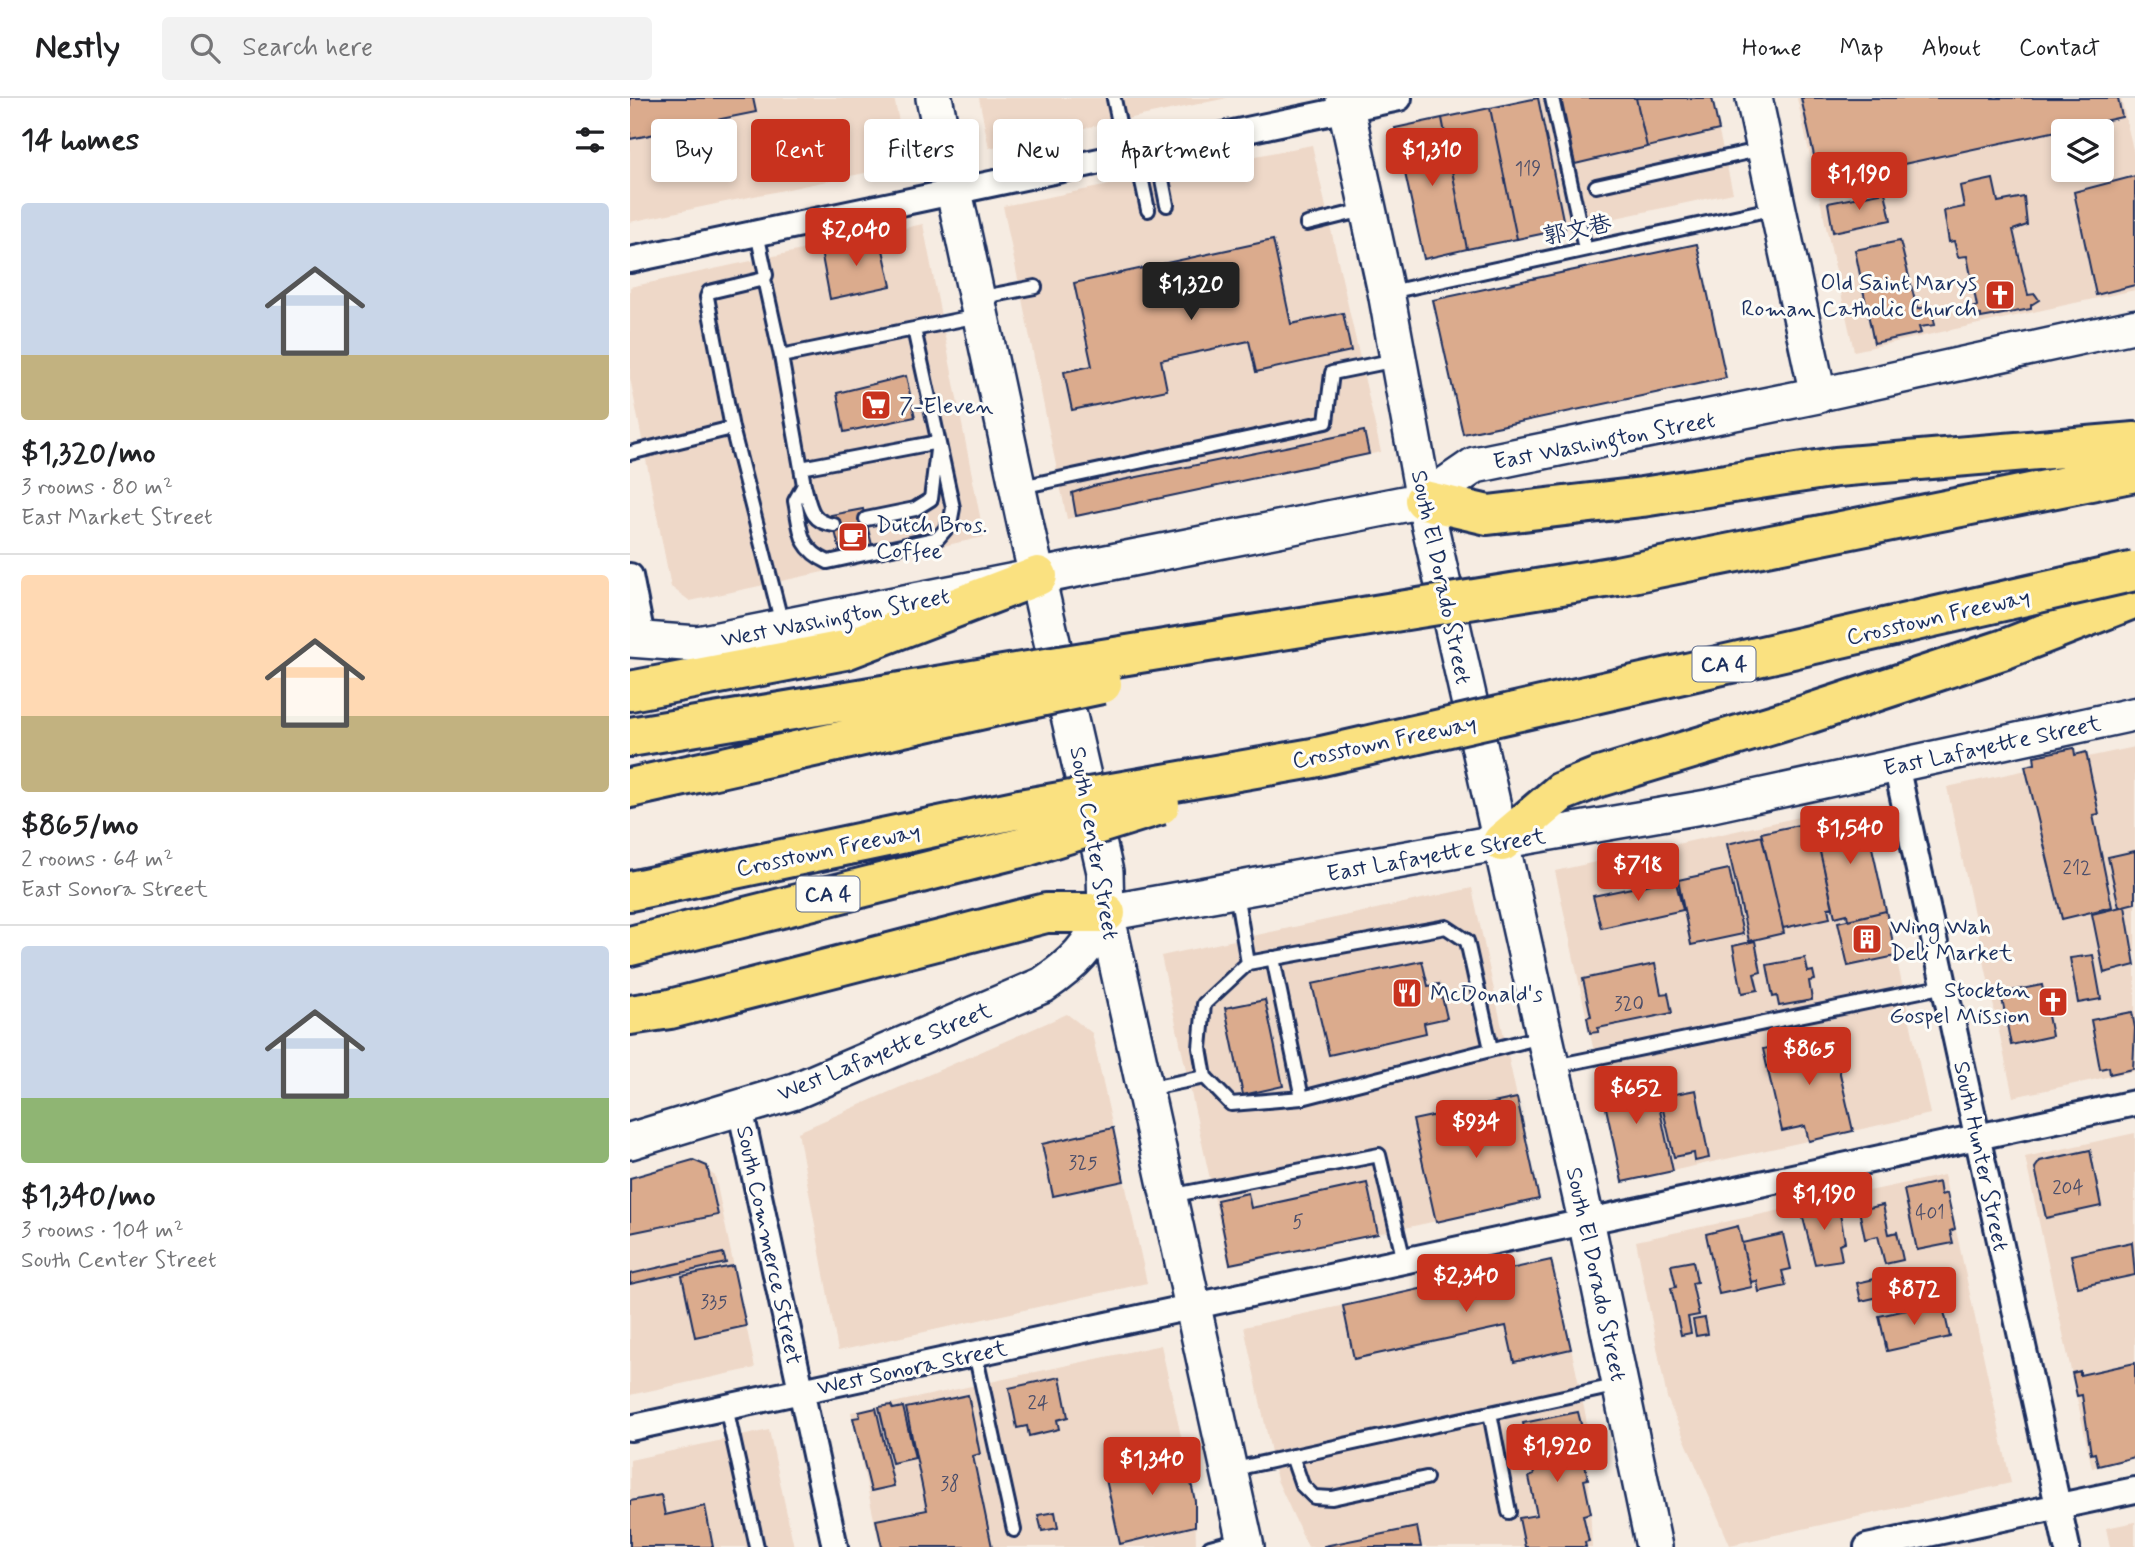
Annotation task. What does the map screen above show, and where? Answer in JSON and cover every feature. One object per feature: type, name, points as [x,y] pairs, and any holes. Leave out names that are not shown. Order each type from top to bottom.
[{"type":"highway","points":[[1424,500],[1488,515],[1643,497],[1836,467],[2135,442]]},
{"type":"highway","points":[[630,737],[994,692],[1618,576],[2135,472]]},
{"type":"highway","name":"Crosstown Freeway","points":[[630,891],[1020,809],[1312,758],[2135,571]]},
{"type":"highway","points":[[630,691],[845,650],[1038,576]]},
{"type":"highway","points":[[1502,842],[1561,792],[2005,649],[2135,598]]},
{"type":"highway","points":[[630,788],[994,692]]},
{"type":"highway","name":"CA 4","points":[[630,946],[1028,846],[1312,758]]},
{"type":"highway","points":[[630,1015],[670,1009],[1046,913],[1106,913]]},
{"type":"main road","name":"South Center Street","points":[[934,98],[1018,488],[1105,872],[1106,913],[1245,1543]]},
{"type":"main road","points":[[1754,98],[1818,396]]},
{"type":"main road","name":"South El Dorado Street","points":[[1345,103],[1386,292],[1424,500],[1549,1051],[1654,1547]]},
{"type":"main road","name":"East Washington Street","points":[[1038,576],[1424,500],[1475,465],[1818,396]]},
{"type":"main road","name":"West Washington Street","points":[[637,641],[698,644],[1038,576]]},
{"type":"main road","name":"East Lafayette Street","points":[[1106,913],[1502,842]]},
{"type":"main road","name":"West Lafayette Street","points":[[630,1141],[795,1091],[1043,985],[1068,968],[1090,946],[1106,913]]},
{"type":"street","points":[[1254,125],[1345,103],[1399,98]]},
{"type":"street","points":[[630,260],[1097,162]]},
{"type":"street","name":"East Washington Street","points":[[1818,396],[2135,326]]},
{"type":"street","points":[[630,576],[637,641]]},
{"type":"street","name":"East Lafayette Street","points":[[1502,842],[1710,806],[2135,715]]},
{"type":"street","name":"South Hunter Street","points":[[1896,765],[2067,1547]]},
{"type":"street","name":"West Sonora Street","points":[[630,1427],[2135,1103]]},
{"type":"street","name":"South Commerce Street","points":[[740,1108],[835,1547]]},
{"type":"street","points":[[1867,1547],[2135,1490]]},
{"type":"lane","points":[[1552,98],[1585,249]]},
{"type":"lane","points":[[1114,99],[1123,119]]},
{"type":"lane","points":[[1596,186],[1764,148]]},
{"type":"lane","points":[[1144,182],[1148,209]]},
{"type":"lane","points":[[1155,182],[1167,205]]},
{"type":"lane","name":"郭文巷","points":[[1386,292],[1777,208]]},
{"type":"lane","points":[[1307,224],[1368,209]]},
{"type":"lane","points":[[757,233],[812,516],[821,524],[834,525]]},
{"type":"lane","points":[[764,279],[709,292],[707,297],[732,428],[783,628]]},
{"type":"lane","points":[[781,356],[914,329],[1035,288]]},
{"type":"lane","points":[[804,485],[795,501],[804,544],[812,554],[828,562],[938,538],[950,524],[953,508],[914,329]]},
{"type":"lane","points":[[1018,488],[1063,476],[1326,422],[1332,373],[1398,360]]},
{"type":"lane","points":[[630,453],[732,428]]},
{"type":"lane","points":[[801,468],[938,442]]},
{"type":"lane","points":[[866,519],[915,509],[931,499],[938,442]]},
{"type":"lane","points":[[1235,890],[1248,963]]},
{"type":"lane","points":[[1491,1049],[1467,941],[1446,927],[1248,963],[1204,1004],[1200,1048],[1205,1077],[1231,1104],[1302,1098],[1491,1049],[1549,1051],[1945,986]]},
{"type":"lane","points":[[1273,958],[1302,1098]]},
{"type":"lane","points":[[1146,1089],[1205,1077]]},
{"type":"lane","points":[[1170,1196],[1379,1155],[1404,1261]]},
{"type":"lane","points":[[975,1353],[1014,1530]]},
{"type":"lane","points":[[1230,1470],[1620,1385]]},
{"type":"lane","points":[[726,1407],[757,1547]]},
{"type":"lane","points":[[1490,1413],[1509,1512]]},
{"type":"lane","points":[[1292,1457],[1302,1485],[1314,1497],[1332,1498],[1426,1478]]},
{"type":"lane","points":[[1210,1547],[1245,1543]]},
{"type":"shaded area","points":[[630,98],[894,98],[898,119],[864,119],[864,173],[850,176],[850,119],[751,119],[751,182],[822,182],[630,222]]},
{"type":"shaded area","points":[[979,98],[1227,98],[1127,119],[1097,119],[1097,125],[1083,128],[1083,119],[993,119],[993,147],[989,148]]},
{"type":"shaded area","points":[[1537,98],[1711,98],[1733,193],[1424,259],[1395,128]]},
{"type":"shaded area","points":[[1797,98],[2121,98],[2135,158],[2135,290],[1854,351]]},
{"type":"shaded area","points":[[1312,145],[1381,452],[1067,519],[1003,206],[1125,182],[1254,182],[1254,156]]},
{"type":"shaded area","points":[[923,224],[984,537],[690,601],[671,587],[630,378],[630,287]]},
{"type":"shaded area","points":[[2135,747],[2135,1071],[2013,1097],[1947,787]]},
{"type":"shaded area","points":[[1863,803],[1930,1114],[1622,1182],[1555,871]]},
{"type":"shaded area","points":[[1472,888],[1539,1199],[1229,1266],[1161,956]]},
{"type":"shaded area","points":[[1067,1014],[1092,1033],[1147,1283],[838,1351],[798,1132]]},
{"type":"shaded area","points":[[2135,1133],[2135,1458],[2092,1468],[2025,1157]]},
{"type":"shaded area","points":[[692,1159],[715,1176],[755,1368],[630,1395],[630,1178]]},
{"type":"shaded area","points":[[1944,1175],[2011,1483],[1730,1545],[1667,1398],[1636,1241]]},
{"type":"shaded area","points":[[1552,1260],[1586,1417],[1592,1547],[1308,1547],[1277,1480],[1244,1327]]},
{"type":"shaded area","points":[[1161,1345],[1195,1500],[1196,1547],[880,1547],[851,1412]]},
{"type":"shaded area","points":[[769,1430],[794,1547],[630,1547],[630,1460]]},
{"type":"shaded area","points":[[2135,1522],[2135,1547],[2110,1547],[2106,1528]]},
{"type":"building","points":[[630,98],[753,98],[756,112],[721,119],[651,119],[651,135],[630,139]]},
{"type":"building","points":[[1538,98],[1565,229],[1517,239],[1490,108]]},
{"type":"building","points":[[1561,98],[1636,98],[1647,147],[1575,164]]},
{"type":"building","points":[[1636,98],[1712,98],[1719,130],[1647,147]]},
{"type":"building","points":[[1801,98],[2118,98],[2122,117],[2051,119],[2051,132],[1820,182]]},
{"type":"building","points":[[1490,108],[1517,239],[1467,249],[1442,118]]},
{"type":"building","points":[[1442,118],[1467,249],[1424,259],[1395,128]]},
{"type":"building","points":[[2135,176],[2135,285],[2096,295],[2074,192]]},
{"type":"building","points":[[1993,179],[1998,202],[2024,197],[2027,225],[2013,230],[2028,295],[2035,294],[2039,300],[2031,305],[2031,309],[1981,318],[1981,315],[1969,314],[1972,308],[1977,306],[1967,256],[1958,257],[1954,241],[1949,242],[1944,211],[1964,207],[1960,186]]},
{"type":"building","points":[[1885,192],[1891,220],[1833,232],[1828,203]]},
{"type":"building","points":[[880,236],[891,286],[830,299],[821,251]]},
{"type":"building","points":[[1273,240],[1291,324],[1343,313],[1351,351],[1256,372],[1249,341],[1161,360],[1167,390],[1072,410],[1064,372],[1092,366],[1074,283]]},
{"type":"building","points":[[1900,241],[1917,309],[1931,306],[1935,325],[1919,327],[1921,333],[1874,343],[1855,250]]},
{"type":"building","points":[[1697,244],[1726,378],[1463,434],[1433,300]]},
{"type":"building","name":"7-Eleven","points":[[906,376],[915,417],[844,432],[837,393]]},
{"type":"building","points":[[1364,431],[1369,454],[1076,516],[1072,493],[1093,486]]},
{"type":"building","name":"Dutch Bros. Coffee","points":[[863,509],[873,549],[841,555],[831,515]]},
{"type":"building","points":[[2074,748],[2075,755],[2086,752],[2099,814],[2093,815],[2112,907],[2062,919],[2025,766],[2035,764],[2034,756]]},
{"type":"building","points":[[1864,811],[1886,911],[1848,920],[1847,914],[1835,917],[1813,822]]},
{"type":"building","points":[[1813,822],[1833,907],[1828,908],[1830,918],[1783,928],[1761,833]]},
{"type":"building","points":[[1762,836],[1784,933],[1749,941],[1727,844]]},
{"type":"building","points":[[2135,851],[2135,903],[2119,907],[2108,857]]},
{"type":"building","points":[[1729,869],[1743,934],[1691,945],[1678,880]]},
{"type":"building","points":[[1675,879],[1683,910],[1601,928],[1593,896]]},
{"type":"building","points":[[2125,906],[2135,965],[2104,973],[2092,914]]},
{"type":"building","name":"Wing Wah Deli Market","points":[[1886,911],[1896,956],[1848,966],[1838,922]]},
{"type":"building","points":[[1755,941],[1761,972],[1754,974],[1758,990],[1742,993],[1733,946]]},
{"type":"building","points":[[2093,955],[2101,999],[2078,1003],[2070,958]]},
{"type":"building","points":[[1805,958],[1808,972],[1813,971],[1815,980],[1809,981],[1812,1000],[1779,1006],[1777,996],[1773,997],[1767,965]]},
{"type":"building","points":[[1422,961],[1428,986],[1439,984],[1447,1018],[1424,1023],[1426,1033],[1329,1055],[1312,984]]},
{"type":"building","points":[[1655,964],[1661,994],[1668,993],[1672,1013],[1598,1028],[1599,1032],[1590,1033],[1587,1017],[1591,1016],[1583,979]]},
{"type":"building","points":[[2042,985],[2052,1036],[2011,1045],[2001,993]]},
{"type":"building","points":[[1265,1000],[1283,1086],[1243,1095],[1225,1008]]},
{"type":"building","points":[[2132,1012],[2135,1028],[2133,1069],[2110,1074],[2109,1067],[2100,1069],[2091,1020]]},
{"type":"building","points":[[1831,1034],[1853,1131],[1809,1141],[1805,1126],[1782,1131],[1763,1049]]},
{"type":"building","points":[[1651,1069],[1673,1171],[1622,1182],[1600,1080]]},
{"type":"building","points":[[1696,1090],[1709,1158],[1695,1161],[1694,1153],[1674,1157],[1660,1097]]},
{"type":"building","points":[[1517,1098],[1539,1199],[1436,1222],[1413,1120]]},
{"type":"building","points":[[1113,1128],[1124,1181],[1053,1196],[1042,1144]]},
{"type":"building","points":[[2090,1150],[2101,1206],[2046,1218],[2035,1168],[2040,1161]]},
{"type":"building","points":[[693,1160],[707,1166],[718,1215],[630,1233],[630,1178]]},
{"type":"building","points":[[1939,1182],[1941,1195],[1947,1193],[1955,1229],[1950,1231],[1953,1243],[1917,1250],[1904,1190]]},
{"type":"building","points":[[1367,1183],[1378,1234],[1230,1264],[1217,1200],[1248,1193],[1251,1208]]},
{"type":"building","points":[[1838,1203],[1845,1242],[1839,1244],[1842,1260],[1815,1264],[1801,1210]]},
{"type":"building","points":[[1883,1205],[1889,1234],[1897,1232],[1903,1260],[1885,1264],[1878,1236],[1865,1239],[1859,1210]]},
{"type":"building","points":[[1738,1226],[1752,1287],[1719,1294],[1706,1234]]},
{"type":"building","points":[[1783,1234],[1791,1269],[1782,1271],[1786,1286],[1759,1292],[1757,1281],[1751,1282],[1742,1243]]},
{"type":"building","points":[[2132,1242],[2135,1275],[2078,1287],[2071,1255]]},
{"type":"building","points":[[723,1253],[726,1263],[630,1284],[630,1274]]},
{"type":"building","points":[[1551,1260],[1571,1349],[1514,1362],[1506,1326],[1354,1359],[1343,1306]]},
{"type":"building","points":[[1693,1261],[1697,1282],[1692,1283],[1699,1315],[1688,1317],[1691,1333],[1681,1335],[1671,1288],[1676,1287],[1671,1265]]},
{"type":"building","points":[[733,1266],[746,1326],[695,1337],[682,1276]]},
{"type":"building","points":[[1879,1278],[1883,1296],[1861,1301],[1857,1283]]},
{"type":"building","points":[[1929,1305],[1930,1310],[1943,1307],[1950,1337],[1887,1351],[1879,1316]]},
{"type":"building","points":[[1705,1318],[1708,1334],[1696,1336],[1693,1320]]},
{"type":"building","points":[[2135,1363],[2135,1457],[2098,1466],[2095,1453],[2091,1454],[2082,1395],[2077,1396],[2072,1373],[2080,1371],[2080,1375]]},
{"type":"building","points":[[1060,1377],[1068,1417],[1057,1420],[1059,1429],[1029,1436],[1027,1426],[1017,1428],[1009,1388]]},
{"type":"building","points":[[968,1395],[980,1454],[973,1456],[992,1547],[882,1547],[876,1520],[927,1510],[906,1408]]},
{"type":"building","points":[[891,1405],[893,1409],[903,1407],[915,1458],[892,1463],[879,1407]]},
{"type":"building","points":[[876,1408],[894,1486],[871,1491],[853,1418],[860,1417],[859,1412]]},
{"type":"building","points":[[1578,1412],[1586,1444],[1581,1445],[1588,1479],[1584,1480],[1591,1513],[1583,1515],[1589,1541],[1585,1542],[1586,1547],[1525,1547],[1519,1518],[1537,1515],[1529,1477],[1534,1475],[1523,1423]]},
{"type":"building","points":[[1184,1450],[1195,1501],[1195,1526],[1120,1544],[1104,1470]]},
{"type":"building","points":[[661,1495],[665,1515],[705,1506],[713,1547],[630,1547],[630,1501]]},
{"type":"building","points":[[1055,1512],[1058,1528],[1042,1531],[1038,1515]]},
{"type":"building","points":[[1417,1527],[1421,1547],[1324,1547],[1324,1546]]},
{"type":"place","name":"Old Saint Marys Roman Catholic Church","points":[[2000,295]]},
{"type":"place","name":"7-Eleven","points":[[876,405]]},
{"type":"place","name":"Dutch Bros. Coffee","points":[[853,537]]},
{"type":"place","name":"Wing Wah Deli Market","points":[[1867,939]]},
{"type":"place","name":"McDonald's","points":[[1407,993]]},
{"type":"place","name":"Stockton Gospel Mission","points":[[2053,1002]]}]
